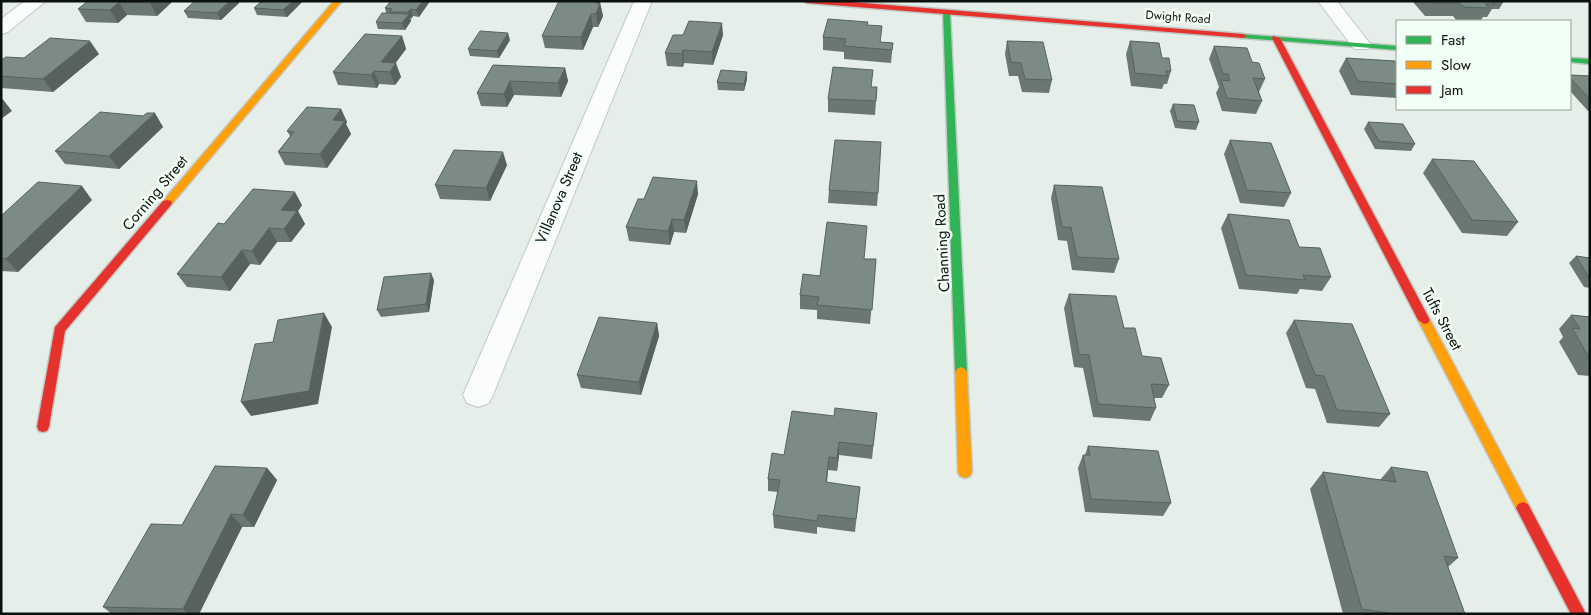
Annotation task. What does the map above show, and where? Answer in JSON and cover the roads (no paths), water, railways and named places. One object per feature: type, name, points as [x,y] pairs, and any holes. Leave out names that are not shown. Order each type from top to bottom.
[{"type":"street","points":[[1,28],[37,1]]},
{"type":"street","name":"Corning Street","points":[[43,427],[59,330],[338,1]]},
{"type":"street","name":"Villanova Street","points":[[478,394],[643,1]]},
{"type":"street","name":"Dwight Road","points":[[807,1],[1396,48]]},
{"type":"street","points":[[1327,1],[1361,45]]},
{"type":"street","name":"Channing Road","points":[[946,12],[965,472]]},
{"type":"street","name":"Tufts Street","points":[[1276,38],[1579,614]]},
{"type":"street","points":[[1571,60],[1590,62]]}]
